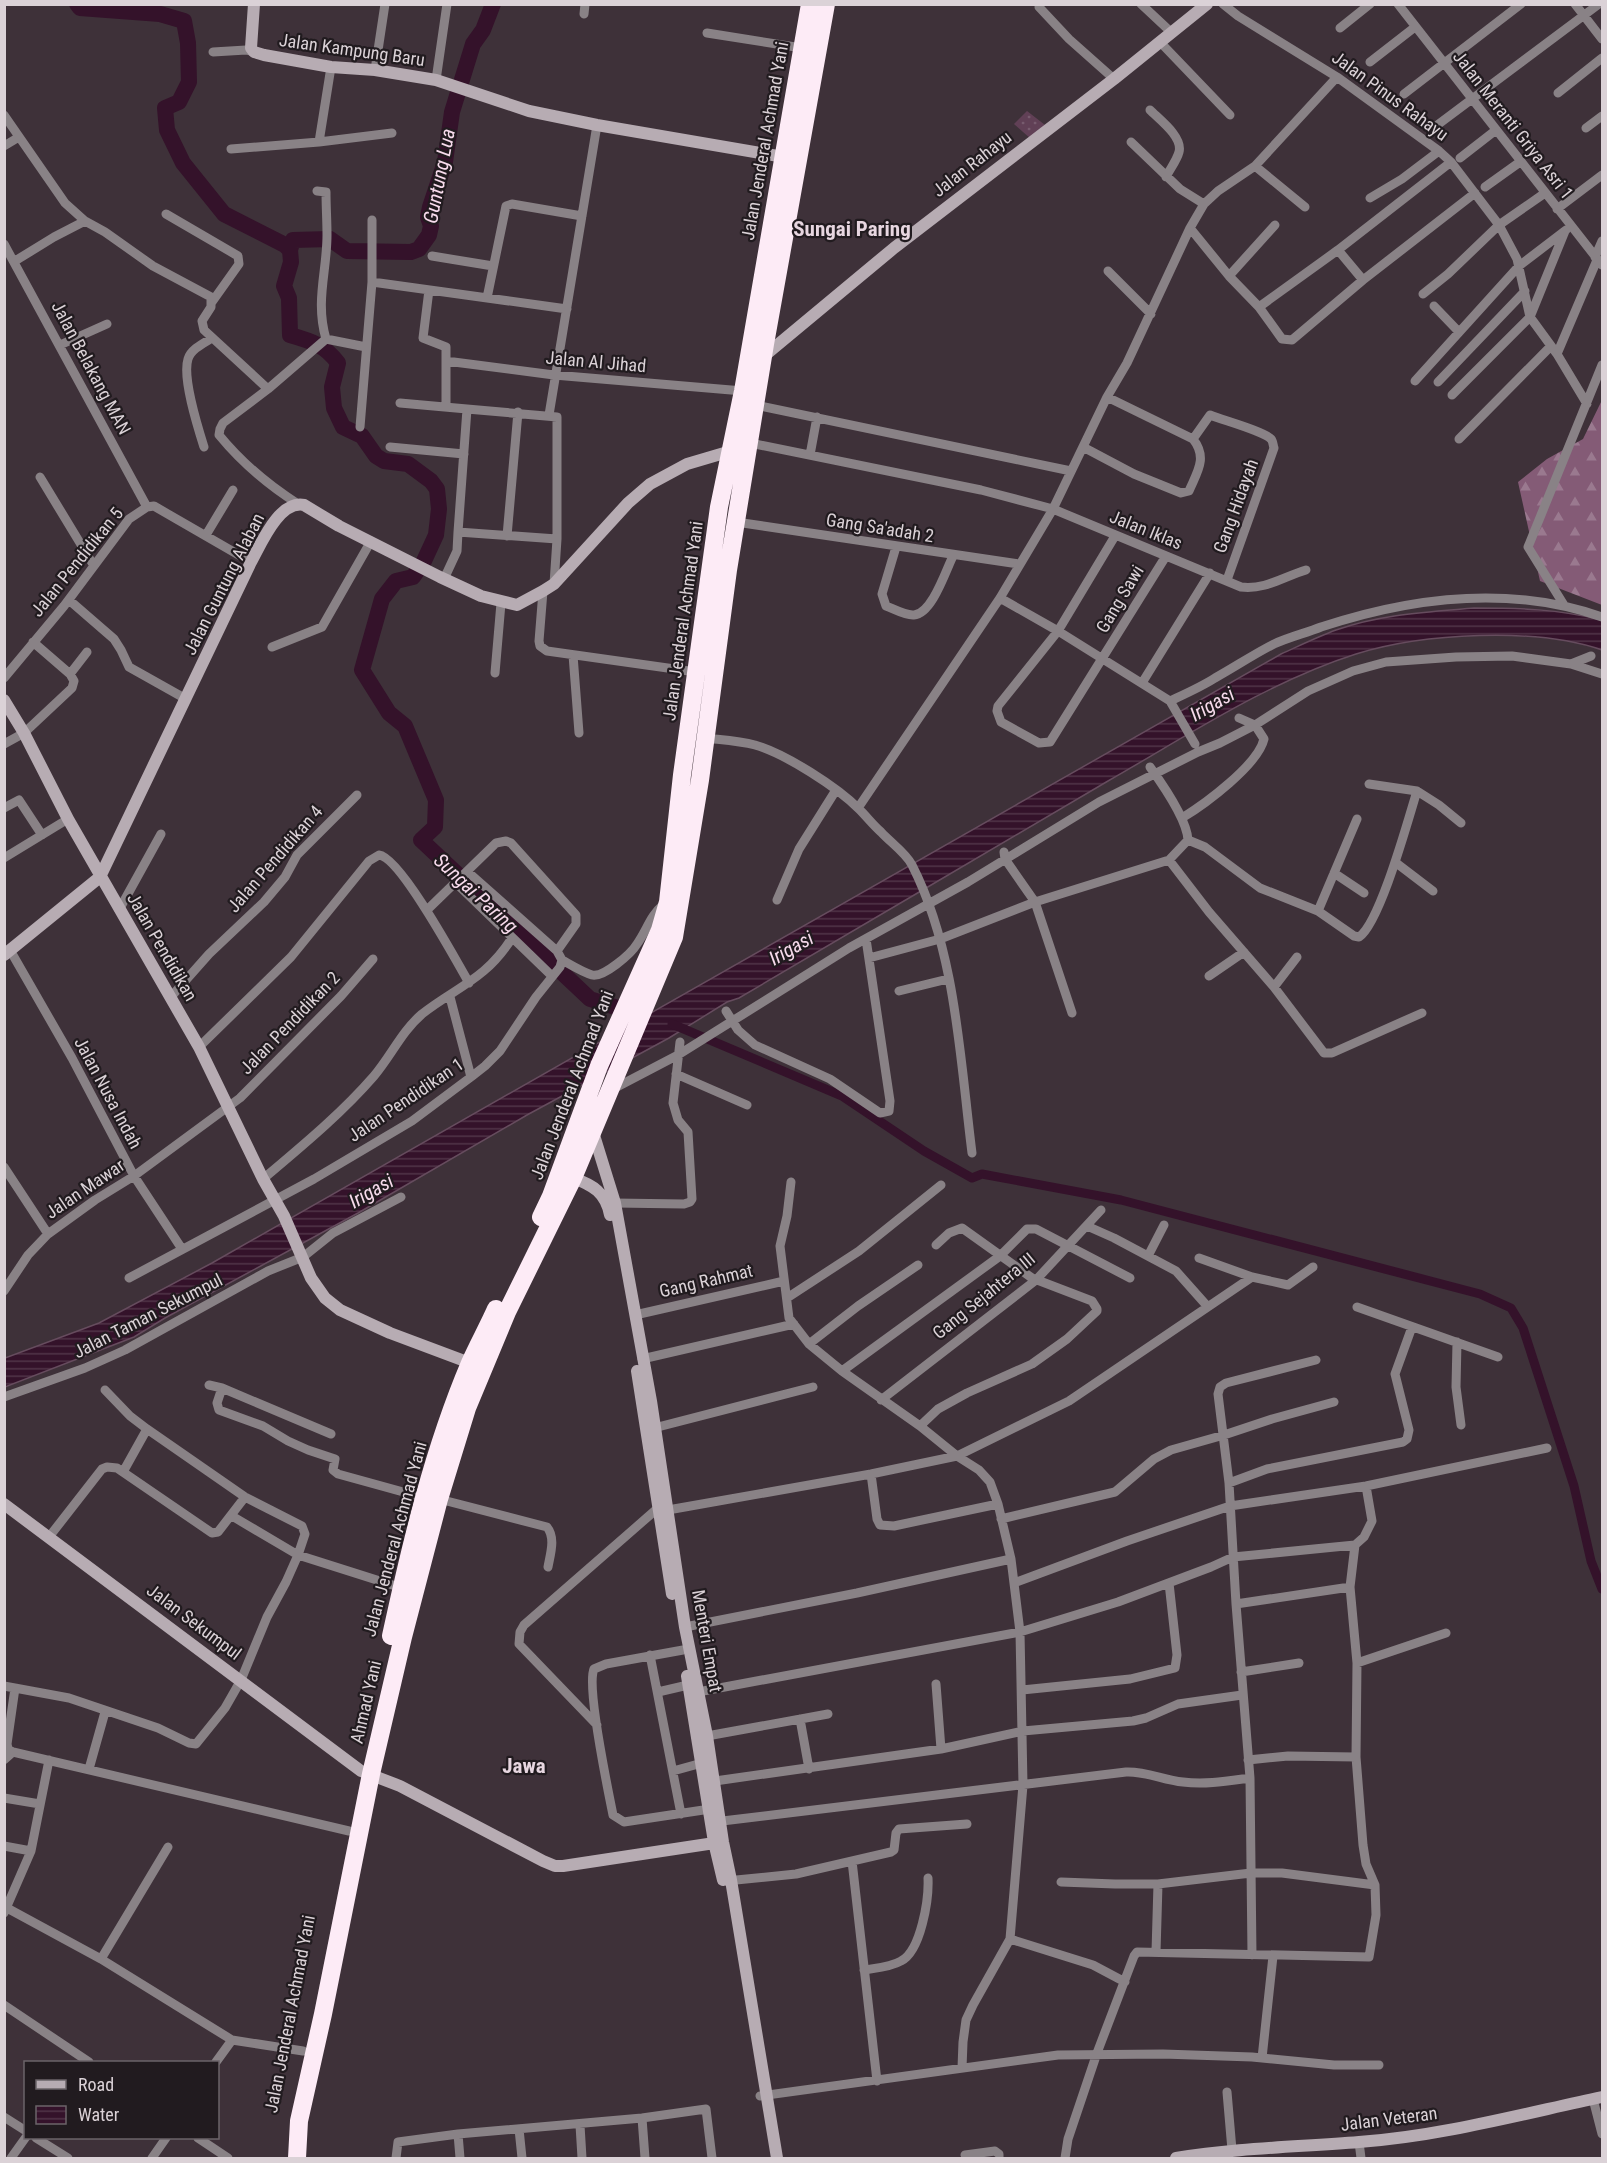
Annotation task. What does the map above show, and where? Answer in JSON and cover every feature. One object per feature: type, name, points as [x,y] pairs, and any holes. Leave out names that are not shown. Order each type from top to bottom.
[{"type":"highway","name":"Jalan Jenderal Achmad Yani","points":[[779,224],[784,157],[810,4]]},
{"type":"highway","name":"Jalan Jenderal Achmad Yani","points":[[724,539],[736,522],[750,443],[749,398],[774,251],[826,4]]},
{"type":"highway","name":"Jalan Jenderal Achmad Yani","points":[[615,1081],[670,949],[678,920],[705,738],[731,451],[763,357],[774,251]]},
{"type":"highway","name":"Jalan Jenderal Achmad Yani","points":[[527,1259],[599,1066],[660,930],[668,902],[696,672],[719,572]]},
{"type":"highway","name":"Ahmad Yani","points":[[297,2158],[299,2121],[325,2003],[366,1772],[403,1637],[432,1499],[516,1281],[573,1178],[615,1081]]},
{"type":"highway","name":"Jalan Jenderal Achmad Yani","points":[[287,2158],[293,2098],[349,1831],[366,1772],[402,1588],[432,1499],[449,1420],[470,1363],[516,1281]]},
{"type":"street","name":"Jalan Kampung Baru","points":[[254,4],[251,48],[254,52],[331,67],[375,70],[436,80],[511,106],[597,125],[784,157]]},
{"type":"street","points":[[375,70],[386,4]]},
{"type":"street","points":[[436,80],[447,4]]},
{"type":"street","points":[[1141,4],[1172,33]]},
{"type":"street","name":"Jalan Rahayu","points":[[763,357],[903,241],[1114,79],[1207,4]]},
{"type":"street","name":"Jalan Pinus Rahayu","points":[[1223,4],[1238,16],[1337,76],[1439,151],[1455,160],[1475,193],[1499,225],[1519,266],[1530,316],[1557,354],[1587,404]]},
{"type":"street","points":[[1340,28],[1370,4]]},
{"type":"street","name":"Jalan Meranti Griya Asri 1","points":[[1398,4],[1545,193],[1567,227],[1598,261]]},
{"type":"street","points":[[1404,94],[1521,4]]},
{"type":"street","points":[[1575,4],[1602,39]]},
{"type":"street","points":[[1432,129],[1599,4]]},
{"type":"street","points":[[1039,7],[1069,39],[1114,79]]},
{"type":"street","points":[[1370,62],[1415,27]]},
{"type":"street","points":[[707,33],[802,48]]},
{"type":"street","points":[[1160,42],[1230,115]]},
{"type":"street","points":[[213,52],[246,50],[254,52]]},
{"type":"street","points":[[1558,93],[1602,58]]},
{"type":"street","points":[[319,142],[331,67]]},
{"type":"street","points":[[858,808],[1000,598],[1053,509],[1107,397],[1151,314],[1190,228],[1204,204],[1218,191],[1255,166],[1337,76]]},
{"type":"street","points":[[1150,110],[1179,145],[1179,154],[1166,177]]},
{"type":"street","points":[[4,115],[65,203],[85,221],[105,232],[153,266],[206,293],[212,302]]},
{"type":"street","points":[[1586,128],[1602,116]]},
{"type":"street","points":[[549,415],[597,125]]},
{"type":"street","points":[[1259,307],[1496,130]]},
{"type":"street","points":[[231,149],[392,133]]},
{"type":"street","points":[[4,146],[19,137]]},
{"type":"street","points":[[1131,142],[1186,195],[1204,204]]},
{"type":"street","points":[[1370,198],[1402,179],[1439,151]]},
{"type":"street","points":[[1485,187],[1520,162]]},
{"type":"street","points":[[1255,166],[1305,207]]},
{"type":"street","points":[[1557,209],[1602,175]]},
{"type":"street","points":[[317,191],[326,192],[327,239],[321,286],[321,323],[326,339]]},
{"type":"street","points":[[1190,228],[1229,276],[1259,307],[1282,339],[1292,340],[1363,280],[1475,193]]},
{"type":"street","points":[[1424,294],[1499,225],[1545,193]]},
{"type":"street","points":[[487,298],[506,206],[512,204],[582,216]]},
{"type":"street","points":[[166,214],[238,256],[239,264],[212,302],[202,321],[204,330],[268,389]]},
{"type":"street","points":[[360,427],[372,282],[372,220]]},
{"type":"street","points":[[15,261],[85,221]]},
{"type":"street","points":[[1229,276],[1275,225]]},
{"type":"street","points":[[1415,381],[1519,266],[1567,227]]},
{"type":"street","points":[[1452,395],[1530,316],[1567,227]]},
{"type":"street","points":[[1557,354],[1598,261],[1602,241]]},
{"type":"street","name":"Jalan Belakang MAN","points":[[4,244],[147,507]]},
{"type":"street","points":[[1338,250],[1363,280]]},
{"type":"street","points":[[432,256],[493,266]]},
{"type":"street","points":[[1108,271],[1151,314]]},
{"type":"street","points":[[372,282],[567,309]]},
{"type":"street","points":[[429,290],[423,338],[445,345],[446,407]]},
{"type":"street","points":[[1438,382],[1525,291]]},
{"type":"street","points":[[1434,306],[1459,332]]},
{"type":"street","points":[[60,345],[107,324]]},
{"type":"street","points":[[204,447],[192,406],[187,360],[192,352],[212,338]]},
{"type":"street","points":[[326,339],[366,347]]},
{"type":"street","points":[[326,339],[268,389],[223,423],[219,429],[219,435],[235,454],[272,487],[298,504],[304,505],[444,579],[501,603],[517,605],[549,588],[628,503],[650,484],[687,464],[731,451]]},
{"type":"street","points":[[1459,439],[1551,346]]},
{"type":"street","name":"Jalan Al Jihad","points":[[446,361],[749,398],[817,417],[1071,471]]},
{"type":"street","points":[[1564,605],[1528,547],[1602,365]]},
{"type":"street","points":[[1083,447],[1134,474],[1185,494],[1189,491],[1200,463],[1202,454],[1200,447],[1193,439],[1107,397]]},
{"type":"street","points":[[400,403],[555,416],[558,419],[557,539],[540,646],[547,651],[573,656],[696,672]]},
{"type":"street","points":[[444,579],[456,551],[467,409]]},
{"type":"street","points":[[507,536],[518,412]]},
{"type":"street","name":"Gang Hidayah","points":[[1193,439],[1210,415],[1271,439],[1274,448],[1227,580]]},
{"type":"street","points":[[810,454],[817,417]]},
{"type":"street","name":"Jalan Iklas","points":[[750,443],[970,488],[1053,509],[1241,587],[1260,588],[1285,576],[1306,570]]},
{"type":"street","points":[[390,447],[464,454]]},
{"type":"street","points":[[40,477],[94,566]]},
{"type":"street","points":[[206,536],[233,490]]},
{"type":"street","name":"Jalan Guntung Alaban","points":[[7,952],[100,877],[251,562],[279,517],[288,508],[298,504]]},
{"type":"street","name":"Jalan Pendidikan 5","points":[[4,678],[69,600],[129,519],[147,507],[154,506],[251,562]]},
{"type":"street","name":"Gang Sa'adah 2","points":[[736,522],[1019,564]]},
{"type":"street","points":[[458,532],[557,539]]},
{"type":"street","points":[[1058,631],[1115,536]]},
{"type":"street","points":[[272,647],[322,627],[371,541]]},
{"type":"street","points":[[896,547],[882,594],[883,600],[886,606],[913,615],[923,612],[934,597],[953,556]]},
{"type":"street","name":"Gang Sawi","points":[[1058,631],[998,706],[997,711],[1001,722],[1039,743],[1050,742],[1166,556]]},
{"type":"street","points":[[1142,683],[1210,573]]},
{"type":"street","points":[[1000,598],[1058,631],[1172,703],[1194,742]]},
{"type":"street","points":[[1172,703],[1275,643],[1361,614],[1426,601],[1524,599],[1564,605],[1602,617]]},
{"type":"street","points":[[69,600],[114,639],[122,650],[129,667],[186,699]]},
{"type":"street","points":[[495,673],[501,603]]},
{"type":"street","points":[[4,744],[24,733],[72,688],[74,681],[33,642]]},
{"type":"street","points":[[70,675],[87,652]]},
{"type":"street","points":[[573,656],[579,733]]},
{"type":"street","points":[[615,1081],[678,1055],[866,939],[1152,770],[1255,725],[1308,690],[1353,670],[1386,662],[1512,656],[1571,664],[1602,674]]},
{"type":"street","points":[[1571,664],[1591,656]]},
{"type":"street","name":"Jalan Pendidikan","points":[[4,700],[24,733],[100,877],[199,1047],[284,1216],[311,1278],[325,1298],[340,1310],[390,1333],[470,1363]]},
{"type":"street","points":[[1182,818],[1215,796],[1260,751],[1264,739],[1255,725],[1239,718]]},
{"type":"street","points":[[705,738],[754,745],[777,753],[836,790],[858,808],[911,863],[924,892],[940,939],[957,1034],[972,1154]]},
{"type":"street","points":[[869,958],[940,939],[1035,902],[1169,860],[1188,840],[1188,833],[1182,818],[1152,770]]},
{"type":"street","points":[[1369,784],[1417,792],[1461,823]]},
{"type":"street","points":[[777,900],[800,849],[836,790]]},
{"type":"street","points":[[1188,840],[1205,847],[1260,888],[1318,911],[1359,938],[1378,906],[1395,862],[1417,792]]},
{"type":"street","name":"Jalan Pendidikan 4","points":[[170,998],[209,954],[264,902],[285,877],[297,855],[357,795]]},
{"type":"street","points":[[4,808],[19,800],[42,835]]},
{"type":"street","points":[[4,858],[68,819]]},
{"type":"street","points":[[1318,911],[1357,819]]},
{"type":"street","points":[[119,910],[161,834]]},
{"type":"street","name":"Jalan Pendidikan 1","points":[[129,1278],[275,1201],[412,1121],[485,1066],[500,1051],[557,965],[576,924],[576,915],[511,843],[500,841],[496,843],[461,879]]},
{"type":"street","points":[[199,1047],[291,957],[338,900],[345,888],[375,856],[384,855],[389,859],[427,910],[469,983]]},
{"type":"street","points":[[1005,856],[1035,902],[1072,1013]]},
{"type":"street","points":[[1169,860],[1209,912],[1274,987],[1324,1053],[1332,1053],[1422,1013]]},
{"type":"street","points":[[1395,862],[1433,891]]},
{"type":"street","points":[[1334,873],[1364,893]]},
{"type":"street","points":[[461,879],[512,938],[557,965],[590,975],[607,971],[636,947],[654,914],[668,902]]},
{"type":"street","points":[[461,879],[557,965]]},
{"type":"street","points":[[427,910],[461,879]]},
{"type":"street","points":[[264,1179],[354,1098],[376,1074],[421,1015],[485,972],[500,957],[512,938]]},
{"type":"street","points":[[726,1011],[738,1030],[754,1045],[830,1079],[880,1113],[889,1112],[890,1101],[866,939]]},
{"type":"street","name":"Jalan Nusa Indah","points":[[7,952],[72,1058],[134,1176],[182,1249]]},
{"type":"street","points":[[1209,976],[1244,952]]},
{"type":"street","points":[[1274,987],[1297,957]]},
{"type":"street","name":"Jalan Pendidikan 2","points":[[229,1108],[341,996],[373,958]]},
{"type":"street","points":[[899,991],[948,979]]},
{"type":"street","points":[[450,997],[471,1077]]},
{"type":"street","points":[[573,1178],[599,1190],[609,1200],[684,1204],[690,1202],[692,1199],[688,1132],[678,1120],[673,1103],[680,1042]]},
{"type":"street","points":[[676,1074],[747,1105]]},
{"type":"street","name":"Jalan Mawar","points":[[4,1291],[28,1255],[48,1234],[229,1108]]},
{"type":"street","name":"Menteri Empat","points":[[593,1132],[618,1244],[640,1366],[692,1690]]},
{"type":"street","points":[[4,1167],[48,1234]]},
{"type":"street","points":[[791,1182],[787,1216],[780,1246],[789,1318],[808,1344],[979,1470],[990,1482],[998,1504],[1011,1559],[1020,1632],[1023,1785],[1010,1939],[966,2020],[962,2068]]},
{"type":"street","points":[[787,1298],[859,1251],[941,1185]]},
{"type":"street","name":"Jalan Taman Sekumpul","points":[[4,1397],[85,1368],[125,1350],[401,1197]]},
{"type":"street","name":"Gang Sejahtera III","points":[[881,1400],[1036,1280],[1101,1210]]},
{"type":"street","points":[[1149,1256],[1164,1225]]},
{"type":"street","points":[[1087,1226],[1176,1271],[1208,1307]]},
{"type":"street","points":[[920,1426],[938,1409],[1032,1364],[1067,1339],[1097,1311],[1097,1306],[1092,1301],[1036,1280],[962,1228],[949,1233],[936,1245]]},
{"type":"street","points":[[842,1371],[1000,1256],[1027,1229],[1031,1228],[1130,1278]]},
{"type":"street","points":[[1199,1258],[1252,1277],[1288,1285],[1313,1267]]},
{"type":"street","points":[[808,1344],[918,1265]]},
{"type":"street","points":[[597,1725],[519,1644],[520,1632],[524,1625],[663,1509],[871,1474],[957,1456],[1069,1401],[1252,1277]]},
{"type":"street","name":"Gang Rahmat","points":[[631,1316],[784,1281]]},
{"type":"street","points":[[1357,1307],[1498,1357]]},
{"type":"street","points":[[640,1366],[794,1324]]},
{"type":"street","points":[[1229,1483],[1267,1469],[1402,1442],[1407,1439],[1409,1431],[1395,1374],[1412,1327]]},
{"type":"street","points":[[1457,1342],[1456,1387],[1461,1425]]},
{"type":"street","points":[[1252,1955],[1250,1778],[1242,1695],[1229,1483],[1218,1400],[1220,1387],[1316,1360]]},
{"type":"street","points":[[209,1385],[222,1388],[331,1434]]},
{"type":"street","points":[[650,1428],[813,1387]]},
{"type":"street","points":[[222,1388],[217,1403],[219,1410],[263,1426],[308,1450],[332,1457],[336,1462],[333,1470],[338,1474],[547,1527],[552,1539],[548,1567]]},
{"type":"street","points":[[4,1686],[69,1698],[158,1728],[196,1744],[225,1708],[241,1680],[267,1617],[286,1582],[305,1534],[302,1526],[245,1497],[147,1429],[130,1416],[105,1389]]},
{"type":"street","points":[[1002,1519],[1115,1492],[1154,1459],[1171,1450],[1334,1402]]},
{"type":"street","points":[[123,1472],[147,1429]]},
{"type":"street","points":[[1014,1583],[1127,1540],[1230,1506],[1366,1486],[1547,1448]]},
{"type":"street","points":[[49,1537],[102,1469],[112,1466],[209,1532],[218,1532],[245,1497]]},
{"type":"street","points":[[871,1474],[877,1519],[880,1525],[894,1526],[998,1504]]},
{"type":"street","points":[[1065,2158],[1068,2139],[1097,2053],[1135,1954],[1156,1952],[1369,1957],[1376,1915],[1375,1885],[1364,1853],[1356,1757],[1357,1664],[1350,1587],[1356,1545],[1364,1537],[1372,1521],[1366,1486]]},
{"type":"street","name":"Jalan Sekumpul","points":[[4,1503],[366,1772],[400,1786],[555,1866],[718,1842]]},
{"type":"street","points":[[232,1516],[298,1554],[402,1588]]},
{"type":"street","points":[[658,1692],[692,1690],[1020,1632],[1118,1602],[1233,1557],[1356,1545]]},
{"type":"street","points":[[682,1627],[857,1593],[1011,1559]]},
{"type":"street","points":[[1022,1690],[1130,1679],[1174,1668],[1177,1655],[1169,1583]]},
{"type":"street","points":[[1236,1604],[1350,1587]]},
{"type":"street","name":"Menteri Empat","points":[[682,1627],[683,1650],[702,1737],[715,1781],[714,1817]]},
{"type":"street","points":[[1357,1664],[1446,1633]]},
{"type":"street","points":[[683,1650],[606,1664],[594,1669],[591,1679],[613,1815],[624,1822],[681,1814],[714,1817],[1126,1772],[1139,1772],[1185,1783],[1210,1783],[1250,1778]]},
{"type":"street","points":[[650,1655],[681,1814]]},
{"type":"street","points":[[1241,1672],[1299,1663]]},
{"type":"street","points":[[936,1684],[941,1749]]},
{"type":"street","points":[[15,1688],[7,1744],[8,1749],[13,1752],[349,1831]]},
{"type":"street","points":[[715,1781],[941,1749],[1023,1731],[1139,1720],[1178,1704],[1242,1695]]},
{"type":"street","points":[[89,1769],[105,1712]]},
{"type":"street","points":[[702,1737],[828,1714]]},
{"type":"street","points":[[800,1719],[809,1769]]},
{"type":"street","name":"Menteri Empat","points":[[702,1737],[702,1763],[727,1881],[763,2095],[777,2158]]},
{"type":"street","points":[[4,1760],[13,1752]]},
{"type":"street","points":[[1248,1760],[1288,1756],[1356,1757]]},
{"type":"street","points":[[49,1760],[32,1851],[6,1910],[101,1959],[232,2040],[303,2051]]},
{"type":"street","points":[[673,1771],[702,1763]]},
{"type":"street","points":[[4,1798],[40,1804]]},
{"type":"street","points":[[727,1881],[796,1874],[891,1852],[894,1850],[896,1833],[899,1829],[967,1824]]},
{"type":"street","points":[[4,1846],[32,1851]]},
{"type":"street","points":[[101,1959],[168,1847]]},
{"type":"street","points":[[852,1861],[877,2081]]},
{"type":"street","points":[[1061,1882],[1158,1884],[1251,1873],[1282,1874],[1375,1885]]},
{"type":"street","points":[[864,1970],[899,1962],[913,1950],[921,1930],[928,1878]]},
{"type":"street","points":[[1156,1952],[1158,1884]]},
{"type":"street","points":[[1010,1939],[1093,1965],[1125,1982]]},
{"type":"street","points":[[1262,2058],[1273,1956]]},
{"type":"street","points":[[4,2005],[88,2061]]},
{"type":"street","points":[[217,2061],[232,2040]]},
{"type":"street","points":[[763,2095],[1058,2055],[1097,2053],[1262,2058],[1334,2065],[1379,2065]]},
{"type":"street","points":[[1227,2092],[1232,2150]]},
{"type":"street","name":"Menteri Empat","points":[[763,2095],[770,2158]]},
{"type":"street","points":[[1598,2098],[1602,2134]]},
{"type":"street","name":"Jalan Veteran","points":[[1176,2158],[1232,2150],[1359,2142],[1437,2133],[1598,2098]]},
{"type":"street","points":[[396,2158],[398,2142],[458,2134],[580,2125],[706,2109],[712,2158]]},
{"type":"street","points":[[4,2117],[24,2130]]},
{"type":"street","points":[[642,2118],[645,2158]]},
{"type":"street","points":[[580,2125],[582,2158]]},
{"type":"street","points":[[519,2129],[522,2158]]},
{"type":"street","points":[[458,2134],[460,2158]]},
{"type":"street","points":[[11,2158],[25,2139]]},
{"type":"street","points":[[38,2139],[68,2158]]},
{"type":"street","points":[[152,2158],[165,2139]]},
{"type":"street","points":[[200,2139],[228,2158]]},
{"type":"street","points":[[1359,2142],[1360,2158]]},
{"type":"street","points":[[965,2155],[995,2151],[999,2154],[999,2158]]},
{"type":"green space","points":[[1602,400],[1602,605],[1540,581],[1518,482],[1547,459],[1583,439]]},
{"type":"shaded area","points":[[1027,111],[1045,125],[1031,139],[1014,124]]},
{"type":"water","name":"Irigasi","points":[[1474,608],[1538,610],[1569,613],[1602,620],[1602,650],[1545,638],[1446,637],[1413,641],[1356,654],[1291,679],[1198,728],[669,1038],[527,1115],[358,1213],[134,1337],[5,1387],[5,1358],[99,1323],[212,1263],[1281,654],[1336,630],[1370,620],[1404,614]]},
{"type":"waterway","name":"Sungai Paring","points":[[77,4],[80,8],[160,14],[184,21],[188,43],[189,82],[179,102],[165,108],[167,130],[183,163],[224,214],[285,245],[290,250],[291,262],[284,286],[289,298],[290,335],[317,344],[338,363],[332,387],[334,408],[343,427],[362,436],[376,456],[384,461],[408,464],[431,481],[437,489],[439,509],[436,535],[424,561],[413,577],[396,581],[382,599],[362,670],[389,713],[405,726],[436,800],[435,827],[421,840],[590,999],[637,1014]]},
{"type":"waterway","name":"Guntung Lua","points":[[290,250],[293,240],[330,239],[347,251],[411,252],[419,249],[429,235],[431,226],[428,217],[445,162],[452,112],[473,44],[483,30],[493,4]]},
{"type":"waterway","points":[[672,1024],[842,1096],[924,1151],[972,1178],[982,1174],[1121,1200],[1480,1294],[1511,1308],[1523,1328],[1574,1486],[1591,1561],[1602,1589]]},
{"type":"district","name":"Sungai Paring","points":[[852,229]]},
{"type":"district","name":"Jawa","points":[[524,1766]]}]
